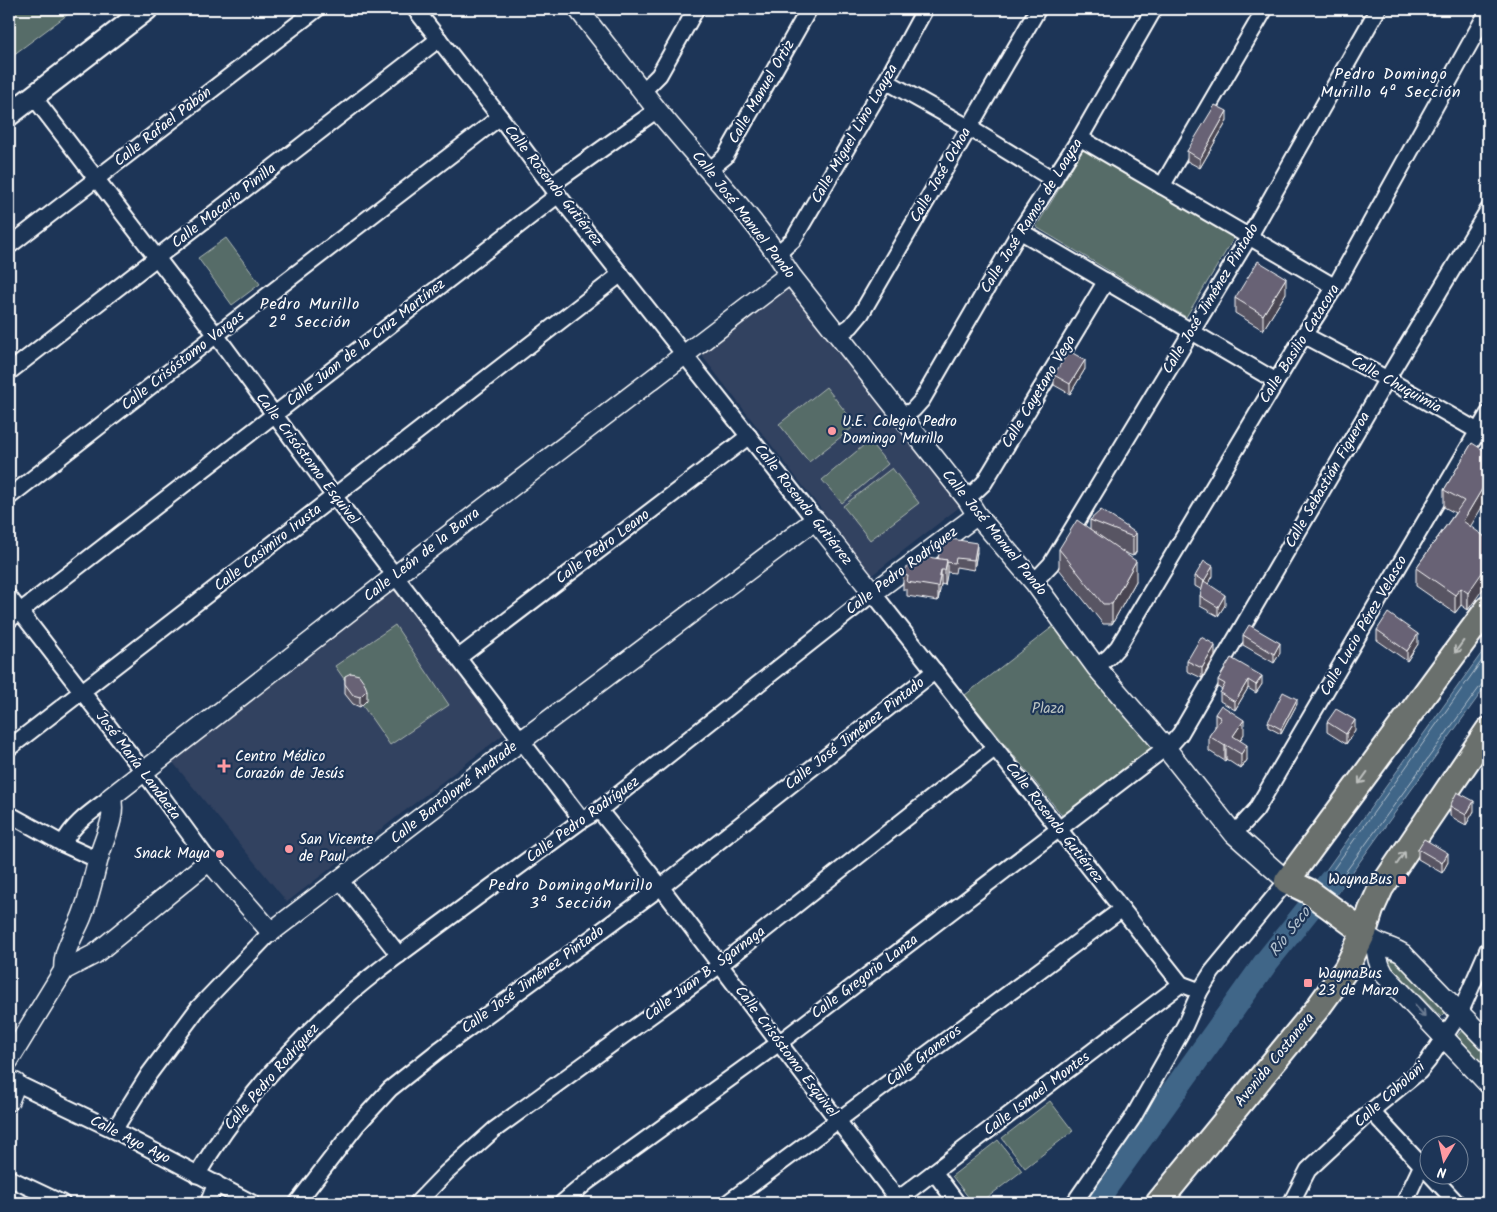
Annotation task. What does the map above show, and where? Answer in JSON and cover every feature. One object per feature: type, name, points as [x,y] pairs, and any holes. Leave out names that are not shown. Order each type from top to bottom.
[{"type":"main road","points":[[9,115],[147,9]]},
{"type":"main road","points":[[1288,881],[1488,608]]},
{"type":"main road","name":"Avenida Costanera","points":[[1158,1203],[1317,1009],[1370,938],[1371,910],[1381,888],[1488,730]]},
{"type":"main road","name":"Calle José Manuel Pando","points":[[1288,881],[1308,891],[1370,938]]},
{"type":"street","name":"Calle Rafael Pabón","points":[[9,246],[317,9]]},
{"type":"street","name":"Calle Rosendo Gutiérrez","points":[[415,9],[555,190],[1181,984],[1200,992]]},
{"type":"street","name":"Calle José Manuel Pando","points":[[578,9],[657,110],[778,254],[790,274],[972,507],[1034,582],[1096,668],[1165,747],[1234,834],[1288,881]]},
{"type":"street","points":[[644,91],[659,75],[696,9]]},
{"type":"street","name":"Calle Manuel Ortiz","points":[[709,170],[725,157],[809,9]]},
{"type":"street","name":"Calle Miguel Lino Loayza","points":[[778,254],[793,240],[886,81],[925,9]]},
{"type":"street","name":"Calle José Ochoa","points":[[838,335],[851,326],[861,314],[1038,9]]},
{"type":"street","name":"Calle José Ramos de Loayza","points":[[902,416],[913,410],[922,400],[1020,231],[1080,138],[1154,9]]},
{"type":"street","points":[[1162,186],[1265,9]]},
{"type":"street","name":"Calle José Jiménez Pintado","points":[[1034,582],[1051,564],[1192,332],[1249,237],[1378,9]]},
{"type":"street","name":"Calle Basilio Catacora","points":[[1096,668],[1118,647],[1276,381],[1335,287],[1488,11]]},
{"type":"street","name":"Calle Macario Pinilla","points":[[9,372],[439,39]]},
{"type":"street","points":[[886,81],[968,127],[1054,180]]},
{"type":"street","name":"Calle Crisóstomo Esquivel","points":[[33,96],[216,335],[334,496],[582,820]]},
{"type":"street","name":"Calle Juan de la Cruz Martínez","points":[[14,616],[274,415],[657,110]]},
{"type":"street","name":"Calle Crisóstomo Vargas","points":[[9,497],[216,335],[500,118]]},
{"type":"street","points":[[1080,138],[1335,287]]},
{"type":"street","name":"Calle Sebastián Figueroa","points":[[1165,747],[1180,734],[1488,210]]},
{"type":"street","points":[[1020,231],[1276,381]]},
{"type":"street","name":"Calle Casimiro Irusta","points":[[9,748],[621,274]]},
{"type":"street","name":"Calle León de la Barra","points":[[63,844],[68,834],[76,825],[111,797],[684,353],[790,274]]},
{"type":"street","name":"Calle Cayetano Vega","points":[[972,507],[984,483],[1106,281]]},
{"type":"street","name":"Calle Chuquimia","points":[[1304,335],[1387,379],[1483,434]]},
{"type":"street","name":"Calle Lucio Pérez Velasco","points":[[1234,834],[1256,810],[1483,434],[1488,414]]},
{"type":"street","name":"Calle Pedro Leano","points":[[458,658],[749,436]]},
{"type":"street","name":"Calle Pedro Rodríguez","points":[[197,1175],[217,1142],[254,1094],[334,1007],[399,955],[582,820],[599,810],[873,593],[972,507]]},
{"type":"street","name":"Calle Bartolomé Andrade","points":[[114,1130],[149,1074],[199,1007],[271,932],[521,741],[816,520]]},
{"type":"street","name":"José María Landaeta","points":[[9,597],[14,616],[81,692],[144,772],[209,861],[271,932]]},
{"type":"street","name":"Calle José Jiménez Pintado","points":[[297,1203],[357,1125],[390,1089],[438,1050],[661,887],[935,671]]},
{"type":"street","name":"Calle Gregorio Lanza","points":[[562,1203],[587,1182],[779,1043],[1165,747]]},
{"type":"street","name":"Calle Juan B. Sgarnaga","points":[[417,1203],[446,1173],[494,1130],[720,964],[995,748]]},
{"type":"street","points":[[64,970],[63,962],[93,885],[98,860],[111,818],[113,804],[111,797]]},
{"type":"street","name":"Calle Crisóstomo Esquivel","points":[[599,810],[720,964],[838,1121],[895,1202]]},
{"type":"street","points":[[10,819],[98,860]]},
{"type":"street","points":[[9,1060],[64,970],[95,954],[209,861]]},
{"type":"street","points":[[340,880],[399,955]]},
{"type":"street","points":[[1074,1203],[1132,1119],[1185,1025],[1200,992],[1212,972],[1288,881]]},
{"type":"street","name":"Calle Graneros","points":[[727,1203],[1122,909]]},
{"type":"street","points":[[1370,938],[1403,954],[1488,1042]]},
{"type":"street","points":[[1370,938],[1379,966],[1384,974],[1488,1084]]},
{"type":"street","name":"Calle Coholani","points":[[1290,1203],[1308,1170],[1371,1112],[1419,1072],[1428,1061],[1460,1013],[1488,949]]},
{"type":"street","name":"Calle Ismael Montes","points":[[895,1202],[1181,984]]},
{"type":"street","points":[[9,1101],[12,1080]]},
{"type":"street","name":"Calle Ayo Ayo","points":[[12,1080],[216,1183],[233,1199],[252,1203]]},
{"type":"street","points":[[1371,1112],[1420,1166]]},
{"type":"street","points":[[1404,1203],[1420,1169]]},
{"type":"street","points":[[934,1172],[957,1203]]},
{"type":"street","points":[[9,1178],[62,1203]]},
{"type":"street","points":[[208,1203],[216,1183]]},
{"type":"street","points":[[1438,1184],[1457,1203]]},
{"type":"shaded area","name":"U.E. Colegio Pedro Domingo Murillo","points":[[790,288],[962,505],[872,575],[703,357],[703,350],[778,289]]},
{"type":"shaded area","points":[[393,589],[504,734],[287,902],[171,760]]},
{"type":"green space","points":[[9,9],[75,9],[9,58]]},
{"type":"green space","points":[[1084,148],[1234,238],[1186,317],[1036,227]]},
{"type":"green space","points":[[226,238],[260,284],[232,305],[198,258]]},
{"type":"green space","points":[[826,387],[856,425],[809,462],[779,424]]},
{"type":"green space","points":[[869,441],[888,464],[842,503],[822,480]]},
{"type":"green space","points":[[892,468],[919,503],[870,540],[843,506]]},
{"type":"green space","points":[[395,625],[449,705],[390,745],[335,666]]},
{"type":"green space","name":"Plaza","points":[[1055,625],[1153,749],[1065,819],[965,695]]},
{"type":"green space","points":[[1393,958],[1446,1012],[1441,1017],[1388,963]]},
{"type":"green space","points":[[1463,1029],[1488,1055],[1488,1069],[1457,1036]]},
{"type":"green space","points":[[1050,1101],[1073,1131],[1025,1168],[1002,1138]]},
{"type":"green space","points":[[998,1140],[1022,1171],[980,1203],[973,1203],[952,1176]]},
{"type":"water","name":"Río Seco","points":[[1488,644],[1488,683],[1333,899],[1314,887]]},
{"type":"building","points":[[1215,105],[1227,111],[1200,159],[1187,151]]},
{"type":"building","points":[[1258,261],[1286,278],[1263,315],[1235,298]]},
{"type":"building","points":[[1069,351],[1085,360],[1070,384],[1054,375]]},
{"type":"building","points":[[1472,443],[1488,453],[1488,479],[1463,521],[1488,539],[1488,548],[1485,553],[1488,555],[1488,564],[1468,593],[1461,588],[1455,595],[1416,568],[1464,501],[1444,490]]},
{"type":"building","points":[[1101,510],[1136,533],[1133,537],[1090,520]]},
{"type":"building","points":[[1077,520],[1136,561],[1112,604],[1103,604],[1059,549]]},
{"type":"building","points":[[951,539],[977,543],[974,560],[956,558],[955,563],[938,559],[940,547]]},
{"type":"building","points":[[921,556],[947,560],[945,570],[941,570],[938,587],[907,582],[908,576],[903,575],[904,570]]},
{"type":"building","points":[[1204,561],[1213,566],[1204,581],[1195,576]]},
{"type":"building","points":[[1204,581],[1225,595],[1218,607],[1200,596]]},
{"type":"building","points":[[1388,613],[1418,634],[1407,651],[1377,630]]},
{"type":"building","points":[[1249,625],[1280,643],[1274,654],[1243,635]]},
{"type":"building","points":[[1201,637],[1215,646],[1202,668],[1187,661]]},
{"type":"building","points":[[1231,658],[1262,676],[1256,685],[1248,680],[1235,702],[1220,693],[1225,684],[1218,680]]},
{"type":"building","points":[[351,673],[359,675],[367,690],[360,697],[353,695],[345,684],[345,676]]},
{"type":"building","points":[[1283,692],[1297,699],[1281,729],[1268,722]]},
{"type":"building","points":[[1221,705],[1244,720],[1233,736],[1247,745],[1241,754],[1209,736],[1221,718],[1215,714]]},
{"type":"building","points":[[1336,709],[1355,720],[1346,734],[1327,722]]},
{"type":"building","points":[[1457,792],[1474,801],[1466,815],[1450,806]]},
{"type":"building","points":[[1424,839],[1448,853],[1442,863],[1418,849]]},
{"type":"waterway","name":"Río Seco","points":[[1094,1203],[1267,961],[1331,881]]},
{"type":"place","name":"U.E. Colegio Pedro Domingo Murillo","points":[[832,431]]},
{"type":"place","name":"Centro Médico Corazón de Jesús","points":[[224,766]]},
{"type":"place","name":"San Vicente de Paul","points":[[289,849]]},
{"type":"place","name":"Snack Maya","points":[[220,854]]},
{"type":"place","name":"WaynaBus","points":[[1402,880]]},
{"type":"place","name":"WaynaBus 23 de Marzo","points":[[1308,983]]},
{"type":"district","name":"Pedro Domingo Murillo 4ª Sección","points":[[1391,83]]},
{"type":"district","name":"Pedro Murillo 2ª Sección","points":[[310,313]]},
{"type":"district","name":"Pedro DomingoMurillo 3ª Sección","points":[[571,894]]}]
